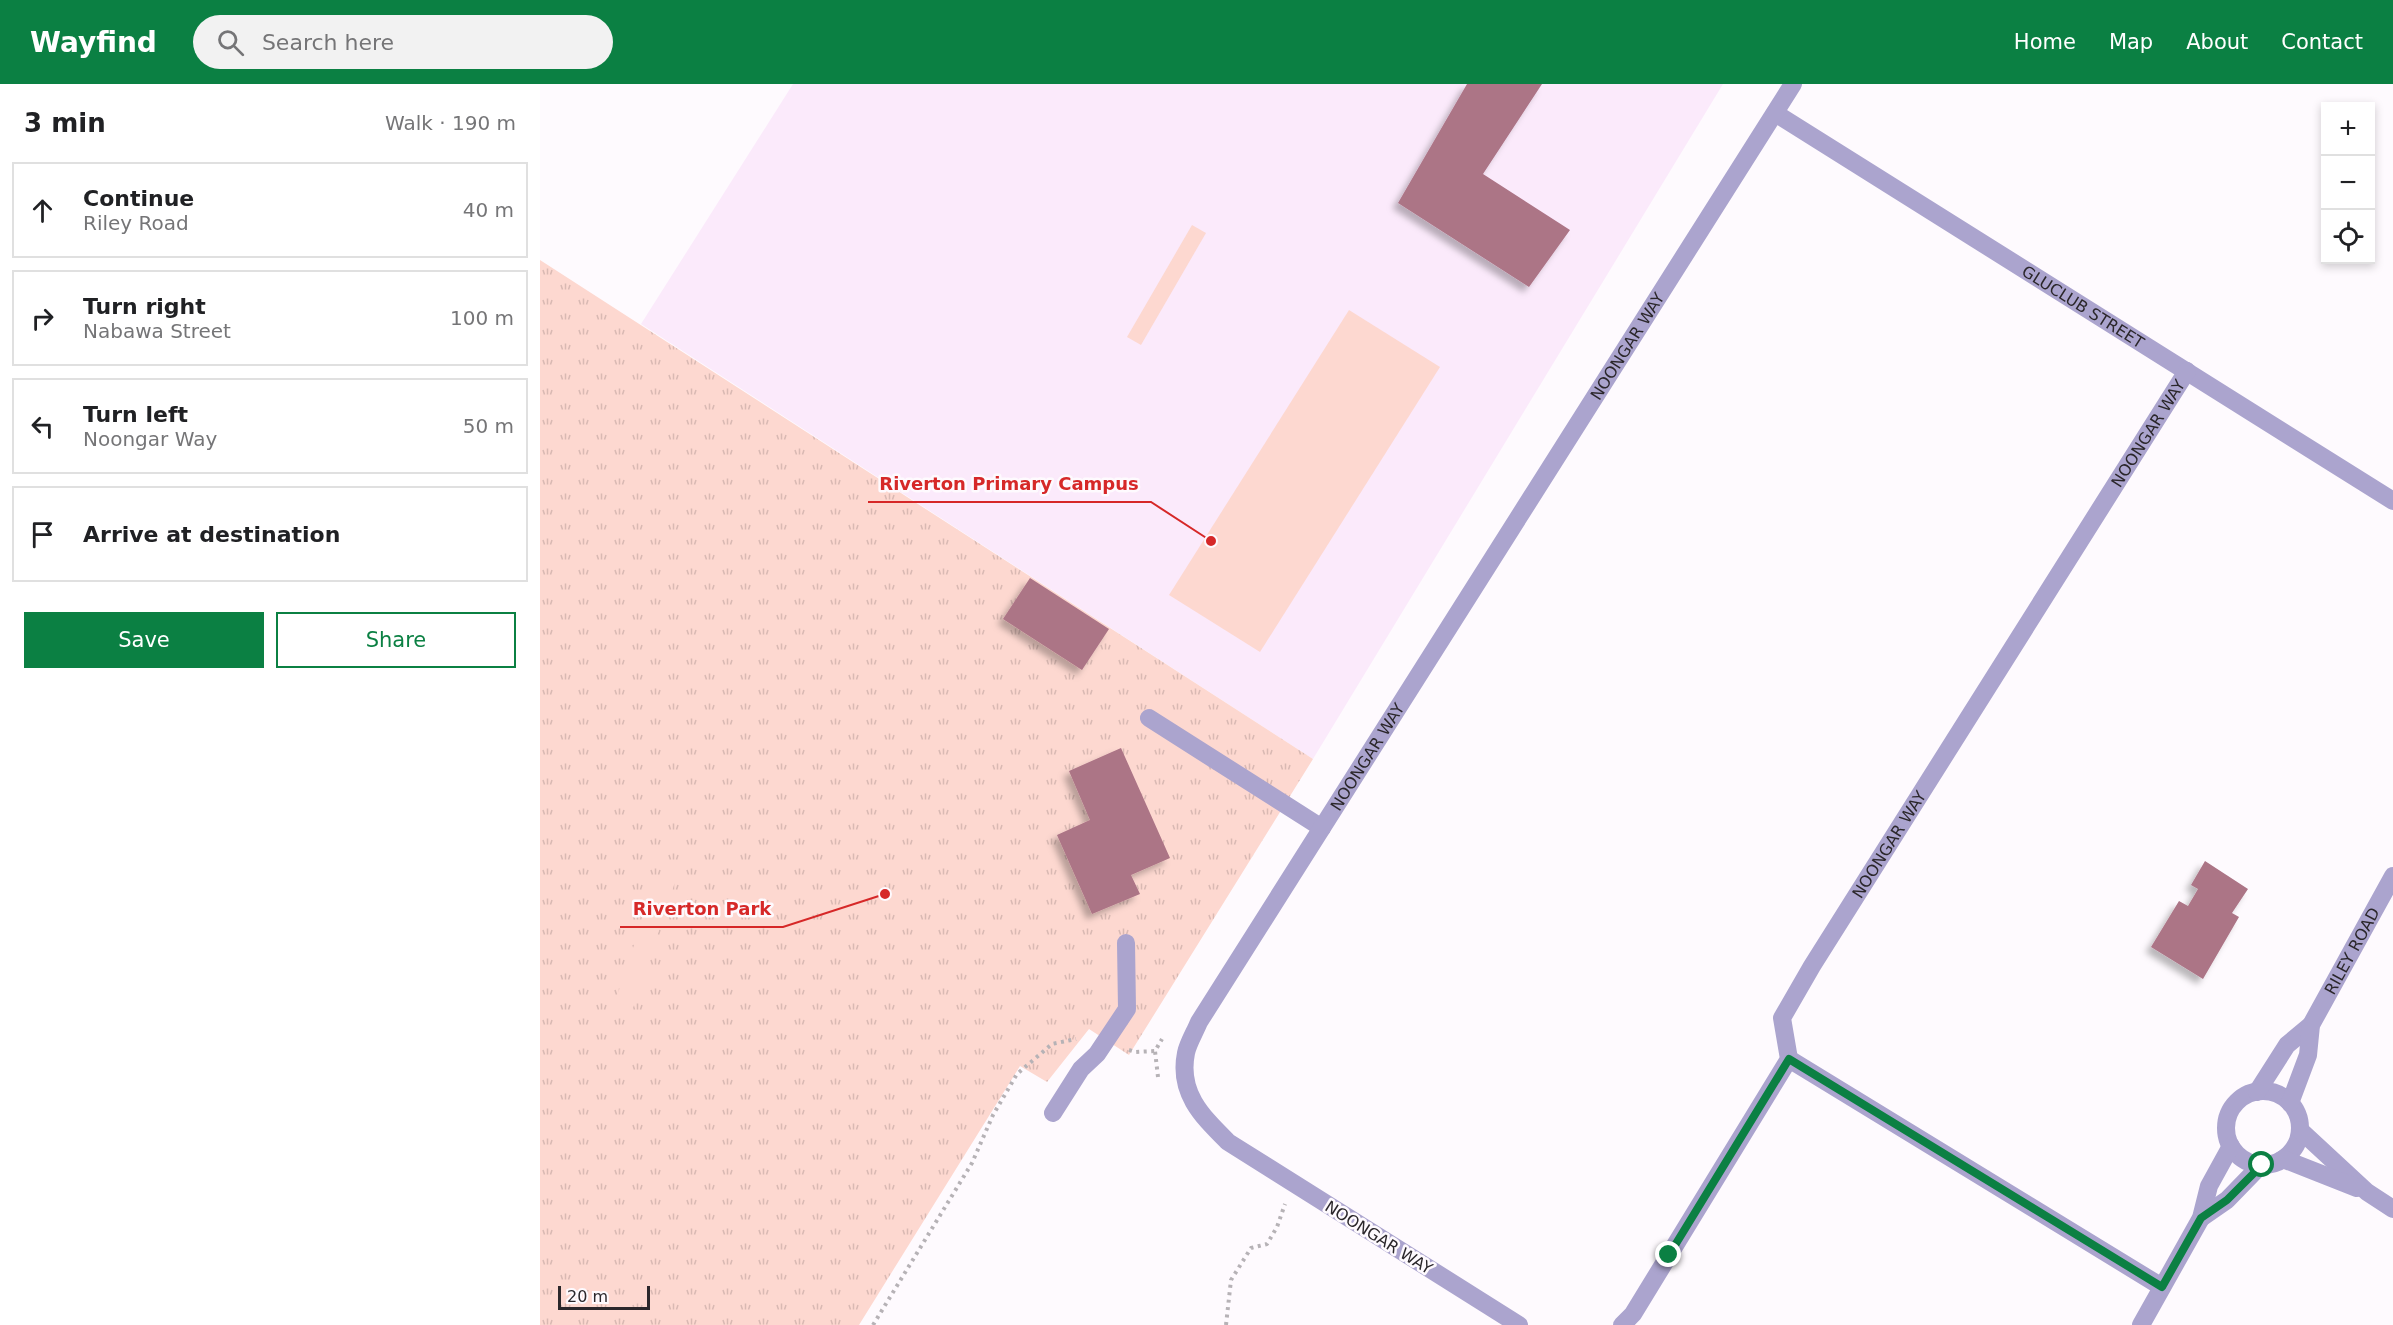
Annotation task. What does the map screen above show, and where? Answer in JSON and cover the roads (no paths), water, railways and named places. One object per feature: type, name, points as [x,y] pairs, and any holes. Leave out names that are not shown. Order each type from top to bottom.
[{"type":"street","name":"NOONGAR WAY","points":[[1519,1325],[1228,1142],[1207,1121],[1191,1100],[1185,1077],[1186,1052],[1199,1022],[1793,84]]},
{"type":"street","name":"GLUCLUB STREET","points":[[1774,113],[2393,501]]},
{"type":"street","name":"NOONGAR WAY","points":[[1789,1059],[1782,1018],[1812,966],[2187,371]]},
{"type":"street","points":[[1149,718],[1322,828]]},
{"type":"street","name":"RILEY ROAD","points":[[2231,1146],[2227,1135],[2230,1112],[2237,1102],[2257,1092],[2287,1045],[2311,1025],[2393,876]]},
{"type":"street","points":[[1053,1113],[1081,1069],[1097,1054],[1127,1009],[1126,943]]},
{"type":"street","name":"RILEY ROAD","points":[[2290,1103],[2308,1055],[2311,1025]]},
{"type":"street","points":[[1622,1325],[1633,1314],[1789,1059],[2162,1287]]},
{"type":"street","points":[[2140,1325],[2201,1218],[2209,1186],[2231,1146],[2244,1159],[2262,1165],[2273,1164],[2292,1151],[2300,1130],[2299,1120],[2290,1103],[2281,1096],[2269,1092],[2257,1092]]},
{"type":"street","points":[[2300,1130],[2367,1192],[2393,1209]]},
{"type":"street","points":[[2283,1159],[2367,1192]]},
{"type":"street","points":[[2201,1218],[2227,1200],[2262,1165]]},
{"type":"place","name":"Riverton Primary Campus","points":[[1211,541]]},
{"type":"place","name":"Riverton Park","points":[[885,894]]}]
